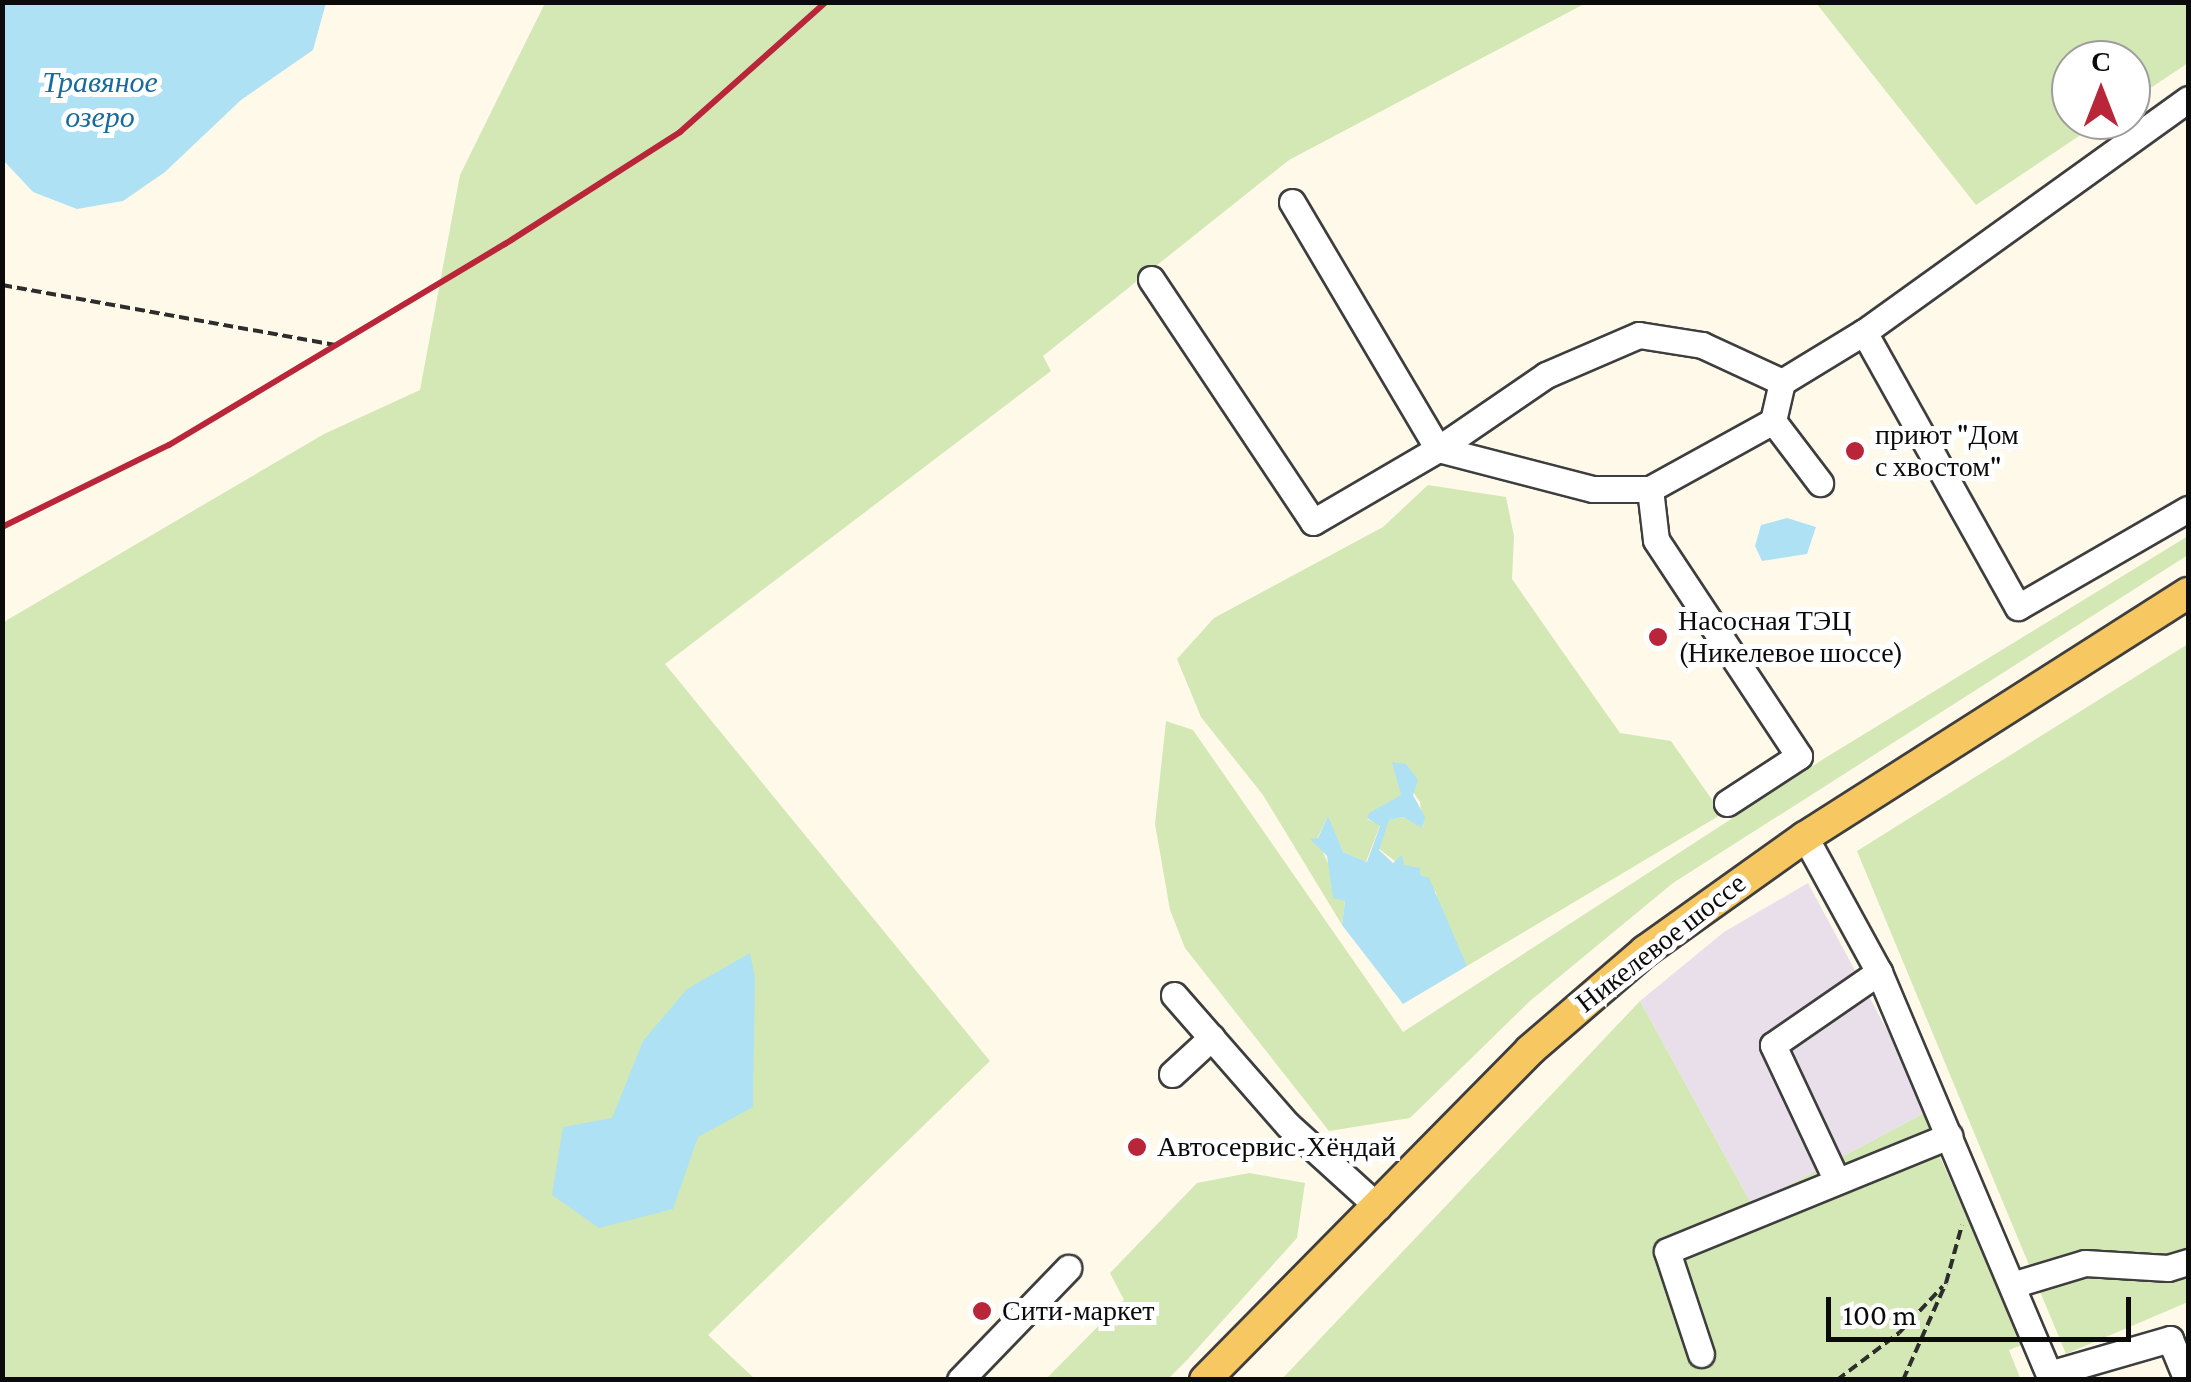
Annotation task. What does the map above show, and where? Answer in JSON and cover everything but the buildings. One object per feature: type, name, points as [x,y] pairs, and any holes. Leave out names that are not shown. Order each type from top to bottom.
[{"type":"main road","name":"Никелевое шоссе","points":[[1205,1380],[1570,1012],[1805,836],[2188,594]]},
{"type":"lane","points":[[1292,202],[1438,449],[1592,489],[1650,489],[1773,421],[1782,382],[1864,332],[2188,99]]},
{"type":"lane","points":[[1151,279],[1313,522],[1438,449],[1546,375],[1639,335],[1702,345],[1782,382]]},
{"type":"lane","points":[[1864,332],[2018,607],[2188,509]]},
{"type":"lane","points":[[1773,421],[1820,482]]},
{"type":"lane","points":[[1650,489],[1656,540],[1798,756],[1727,804]]},
{"type":"lane","points":[[1805,836],[1879,972],[2049,1374],[2179,1334],[2188,1380]]},
{"type":"lane","points":[[1836,1179],[1773,1046],[1879,972]]},
{"type":"lane","points":[[1174,995],[1288,1125],[1378,1206]]},
{"type":"lane","points":[[1172,1074],[1212,1037]]},
{"type":"lane","points":[[1700,1354],[1667,1251],[1949,1136]]},
{"type":"lane","points":[[2012,1285],[2085,1263],[2168,1268],[2188,1262]]},
{"type":"lane","points":[[960,1380],[1068,1268]]},
{"type":"path","points":[[2,285],[337,345]]},
{"type":"path","points":[[1903,1380],[1946,1282],[1972,1192]]},
{"type":"path","points":[[1838,1380],[1898,1333],[1946,1282]]},
{"type":"shaded area","points":[[1808,883],[1930,1110],[1752,1205],[1640,1001],[1724,932]]},
{"type":"green space","points":[[545,3],[1586,3],[1289,160],[1043,356],[1051,371],[665,664],[990,1061],[708,1335],[755,1379],[3,1379],[2,623],[324,434],[420,390],[460,175]]},
{"type":"green space","points":[[1816,3],[2188,3],[2188,63],[2151,88],[2151,40],[2051,40],[2051,140],[2073,140],[1976,205]]},
{"type":"green space","points":[[1428,485],[1506,497],[1514,536],[1512,579],[1620,733],[1671,741],[1722,814],[1467,966],[1440,915],[1436,892],[1379,849],[1388,820],[1403,817],[1423,827],[1420,802],[1399,772],[1402,795],[1367,819],[1380,825],[1366,862],[1343,852],[1327,818],[1317,839],[1345,901],[1342,925],[1263,795],[1201,717],[1177,659],[1214,618],[1383,527]]},
{"type":"green space","points":[[2188,536],[2188,555],[1673,883],[1530,1001],[1410,1118],[1329,1131],[1185,948],[1170,910],[1155,824],[1166,721],[1193,730],[1403,1032],[1825,758]]},
{"type":"green space","points":[[2188,644],[2188,1302],[2066,1354],[1857,851]]},
{"type":"green space","points":[[1640,1001],[1752,1205],[1930,1110],[1936,1148],[2024,1344],[2009,1350],[2021,1380],[1281,1380]]},
{"type":"green space","points":[[1249,1173],[1305,1183],[1297,1238],[1187,1360],[1168,1379],[1046,1379],[1124,1300],[1110,1273],[1197,1183]]},
{"type":"water","name":"Травяное озеро","points":[[3,2],[326,3],[313,50],[241,100],[165,172],[123,201],[77,209],[33,192],[3,160]]},
{"type":"water","points":[[1787,518],[1816,527],[1807,554],[1762,561],[1755,546],[1761,525]]},
{"type":"water","points":[[1392,762],[1406,764],[1418,780],[1413,795],[1425,817],[1422,828],[1403,817],[1389,820],[1379,850],[1393,863],[1402,855],[1404,865],[1420,868],[1420,875],[1429,878],[1467,966],[1403,1004],[1342,925],[1345,901],[1333,898],[1327,856],[1310,839],[1318,838],[1328,816],[1343,852],[1367,862],[1380,826],[1367,818],[1369,813],[1401,795]]},
{"type":"water","points":[[750,953],[755,978],[753,1107],[698,1137],[673,1209],[599,1228],[552,1195],[563,1127],[612,1118],[643,1041],[687,989]]},
{"type":"railway","points":[[2,527],[169,445],[505,244],[680,132],[826,2]]},
{"type":"place","name":"приют \"Дом с хвостом\"","points":[[1855,451]]},
{"type":"place","name":"Насосная ТЭЦ (Никелевое шоссе)","points":[[1658,637]]},
{"type":"place","name":"Автосервис-Хёндай","points":[[1137,1147]]},
{"type":"place","name":"Сити-маркет","points":[[982,1311]]}]
